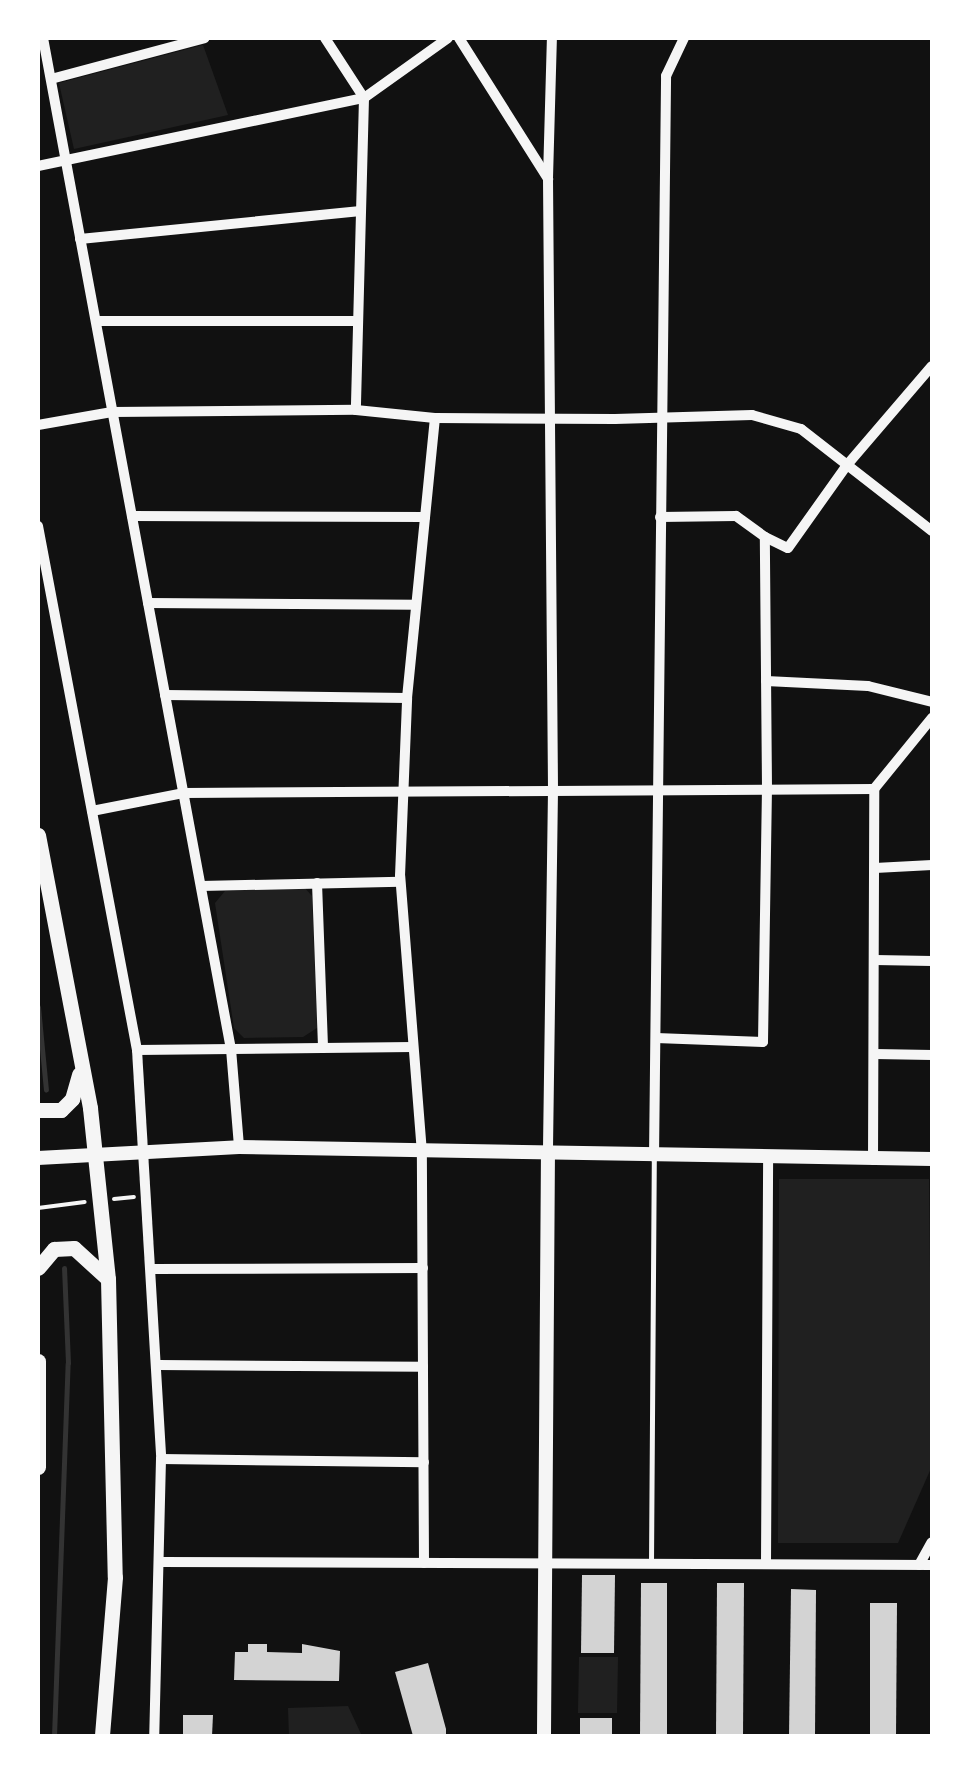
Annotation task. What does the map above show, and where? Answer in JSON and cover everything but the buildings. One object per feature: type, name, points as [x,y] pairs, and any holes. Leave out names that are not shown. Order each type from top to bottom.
[{"type":"main road","points":[[38,835],[96,1153],[108,1279],[116,1577],[102,1736]]},
{"type":"main road","points":[[38,1110],[61,1110],[72,1100],[81,1064]]},
{"type":"main road","points":[[38,1268],[54,1249],[74,1248],[108,1279]]},
{"type":"main road","points":[[38,1360],[38,1467]]},
{"type":"street","points":[[43,38],[231,1049],[239,1147]]},
{"type":"street","points":[[50,79],[205,38]]},
{"type":"street","points":[[325,38],[364,98],[356,410]]},
{"type":"street","points":[[38,166],[364,98],[448,38]]},
{"type":"street","points":[[459,38],[548,180]]},
{"type":"street","points":[[544,1736],[554,790],[548,180],[552,38]]},
{"type":"street","points":[[654,1157],[666,76],[684,38]]},
{"type":"street","points":[[80,239],[360,211]]},
{"type":"street","points":[[96,321],[357,320]]},
{"type":"street","points":[[660,518],[736,516],[788,548],[846,465],[932,366]]},
{"type":"street","points":[[38,425],[112,412],[356,410],[435,418],[752,414],[801,428],[932,531]]},
{"type":"street","points":[[424,1563],[422,1152],[400,882],[406,698],[435,418]]},
{"type":"street","points":[[132,516],[425,517]]},
{"type":"street","points":[[38,526],[137,1050],[153,1269],[161,1459],[154,1736]]},
{"type":"street","points":[[656,1038],[763,1042],[765,537]]},
{"type":"street","points":[[148,603],[416,605]]},
{"type":"street","points":[[766,682],[868,686],[932,702]]},
{"type":"street","points":[[165,695],[406,698]]},
{"type":"street","points":[[874,1160],[874,789],[932,718]]},
{"type":"street","points":[[92,811],[184,792],[403,788],[874,789]]},
{"type":"street","points":[[874,868],[932,865]]},
{"type":"street","points":[[201,886],[400,882]]},
{"type":"street","points":[[317,883],[323,1048]]},
{"type":"street","points":[[875,960],[932,961]]},
{"type":"street","points":[[137,1050],[413,1046]]},
{"type":"street","points":[[875,1054],[932,1056]]},
{"type":"street","points":[[38,1158],[239,1147],[932,1160]]},
{"type":"street","points":[[766,1564],[768,1158]]},
{"type":"street","points":[[153,1269],[423,1268]]},
{"type":"street","points":[[158,1365],[423,1368]]},
{"type":"street","points":[[161,1459],[424,1462]]},
{"type":"street","points":[[919,1565],[932,1542]]},
{"type":"street","points":[[161,1562],[932,1565]]},
{"type":"lane","points":[[651,1563],[654,1157]]},
{"type":"shaded area","points":[[203,45],[228,115],[74,149],[59,83]]},
{"type":"shaded area","points":[[304,887],[312,896],[317,1028],[303,1037],[244,1038],[234,1028],[215,903],[225,891]]},
{"type":"shaded area","points":[[779,1179],[929,1179],[932,1466],[898,1543],[778,1543]]},
{"type":"shaded area","points":[[579,1657],[618,1657],[617,1713],[578,1713]]},
{"type":"shaded area","points":[[348,1706],[362,1736],[289,1736],[288,1708]]},
{"type":"waterway","points":[[38,1007],[46,1090]]},
{"type":"waterway","points":[[54,1736],[68,1363],[64,1268]]}]
